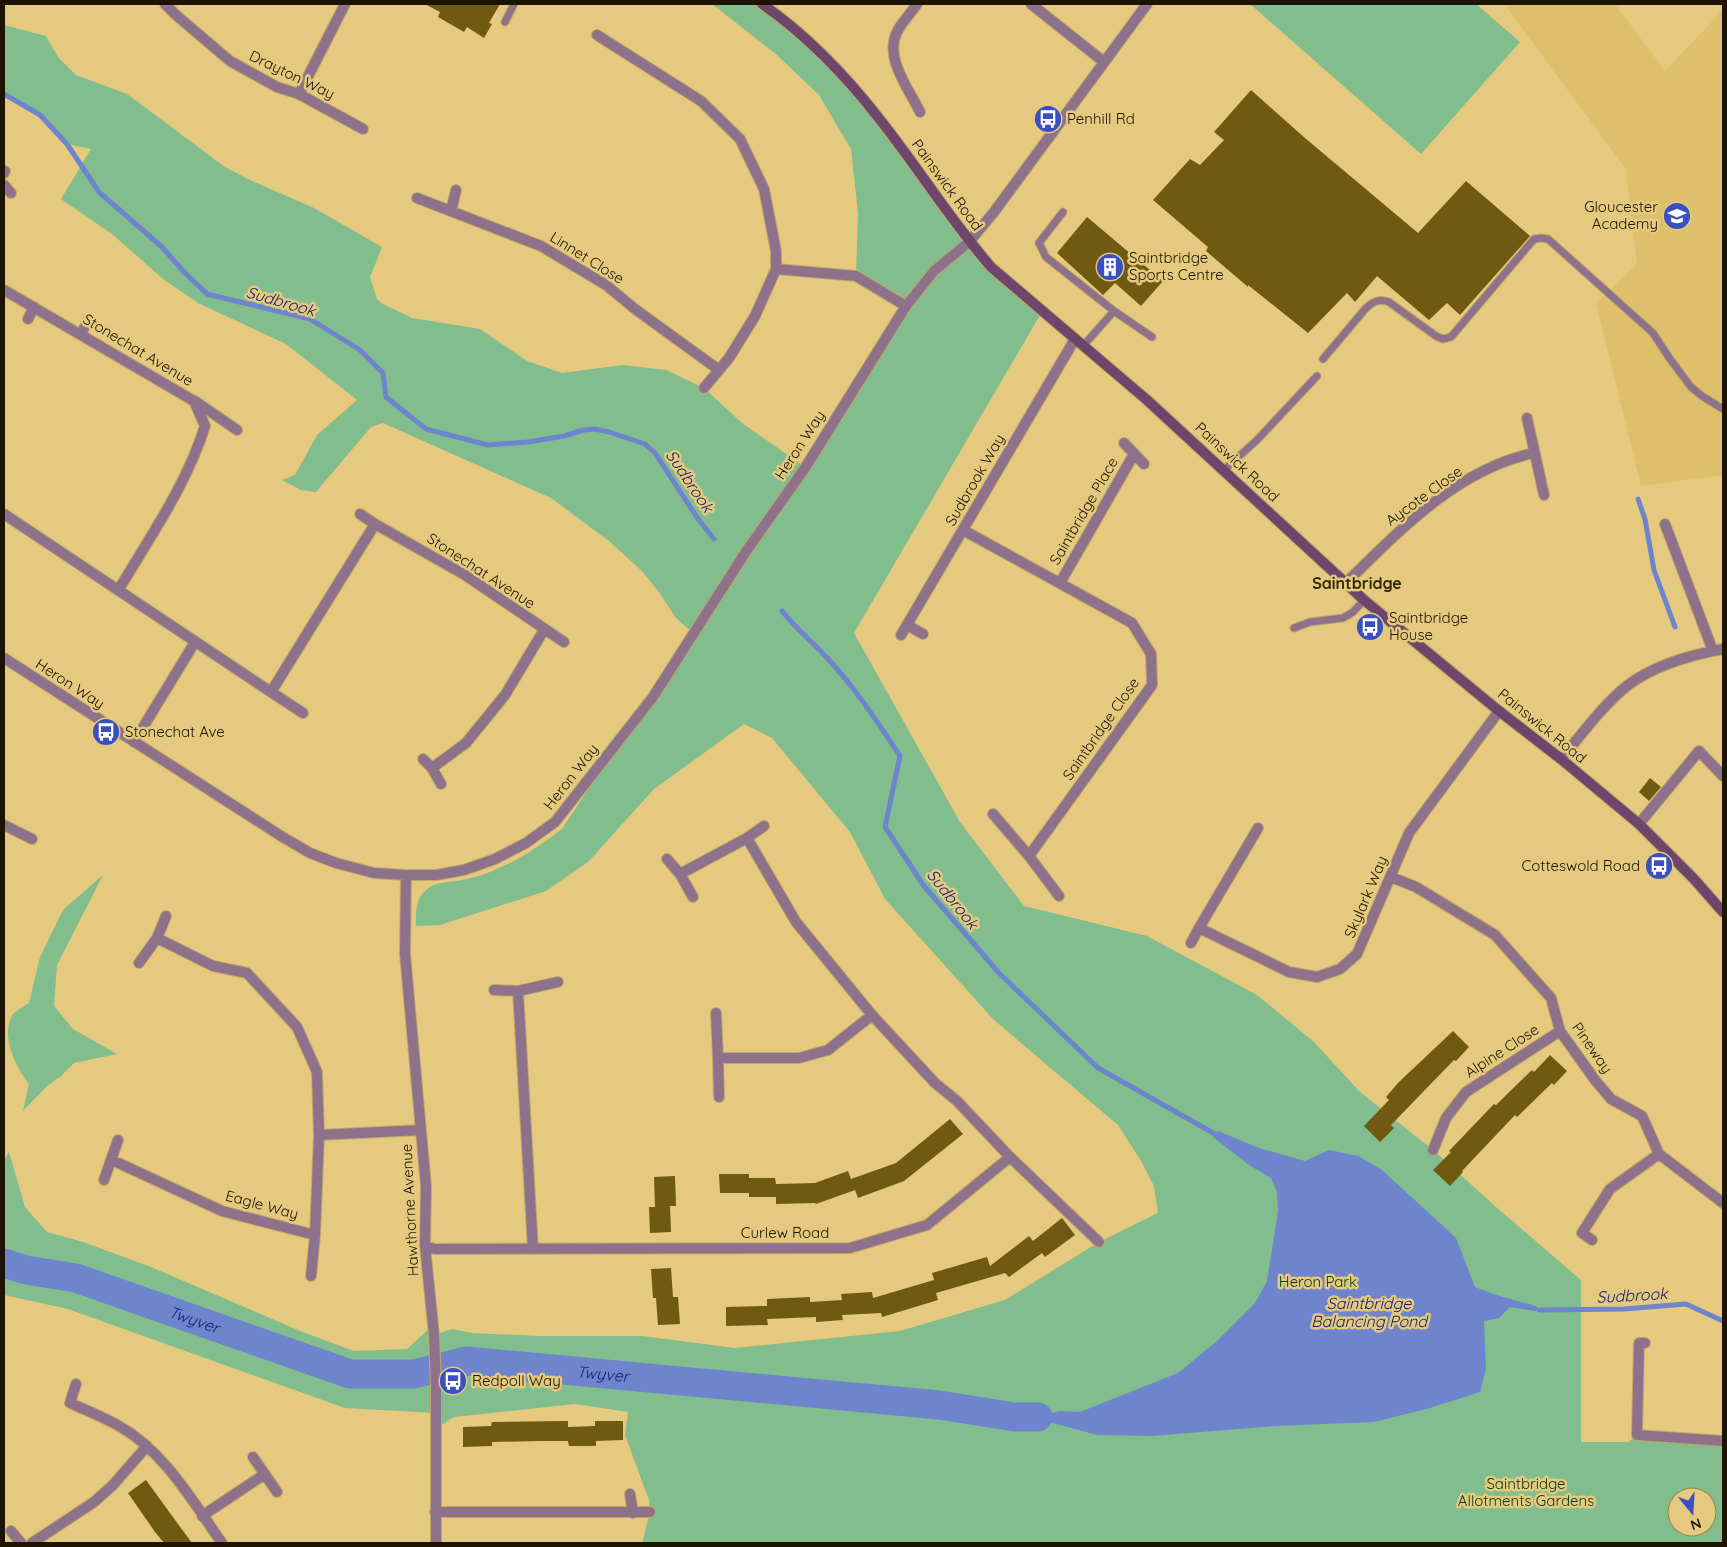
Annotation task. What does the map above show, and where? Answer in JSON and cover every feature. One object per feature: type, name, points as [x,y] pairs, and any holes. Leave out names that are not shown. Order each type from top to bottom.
[{"type":"main road","name":"Painswick Road","points":[[762,4],[797,30],[848,81],[882,121],[969,242],[991,267],[1147,400],[1364,600],[1639,824],[1694,879],[1723,912]]},
{"type":"street","name":"Drayton Way","points":[[165,4],[230,61],[277,87],[300,94],[363,129]]},
{"type":"street","points":[[300,94],[345,4]]},
{"type":"street","points":[[917,4],[896,33],[892,49],[897,67],[920,112]]},
{"type":"street","points":[[1031,4],[1104,62]]},
{"type":"street","name":"Heron Way","points":[[4,658],[281,836],[310,853],[336,863],[374,872],[406,875],[436,874],[464,870],[495,859],[526,844],[554,822],[653,697],[740,560],[805,468],[906,306],[938,267],[969,242],[994,212],[1147,4]]},
{"type":"street","points":[[597,35],[701,101],[740,139],[764,189],[776,251],[776,269],[755,316],[729,358],[704,388]]},
{"type":"street","points":[[451,211],[456,190]]},
{"type":"street","name":"Linnet Close","points":[[417,198],[541,246],[606,285],[635,309],[719,370]]},
{"type":"street","points":[[776,269],[856,276],[906,306]]},
{"type":"street","name":"Stonechat Avenue","points":[[8,292],[194,401],[206,426],[201,441],[174,495],[119,590]]},
{"type":"street","points":[[28,319],[34,307]]},
{"type":"street","points":[[81,334],[89,319]]},
{"type":"street","name":"Sudbrook Way","points":[[901,635],[1075,339]]},
{"type":"street","points":[[194,401],[237,430]]},
{"type":"street","points":[[1527,418],[1544,495]]},
{"type":"street","points":[[1124,443],[1144,464]]},
{"type":"street","name":"Aycote Close","points":[[1346,584],[1400,530],[1447,493],[1493,466],[1534,453]]},
{"type":"street","name":"Saintbridge Place","points":[[1060,583],[1134,454]]},
{"type":"street","points":[[4,514],[303,713]]},
{"type":"street","name":"Stonechat Avenue","points":[[360,514],[465,575],[564,642]]},
{"type":"street","points":[[271,692],[375,524]]},
{"type":"street","points":[[1561,759],[1603,709],[1628,685],[1664,665],[1718,650],[1666,524]]},
{"type":"street","name":"Saintbridge Close","points":[[963,530],[1132,623],[1151,654],[1152,685],[1029,856]]},
{"type":"street","points":[[907,624],[923,634]]},
{"type":"street","points":[[432,768],[466,743],[488,716],[505,695],[544,630]]},
{"type":"street","points":[[134,742],[195,642]]},
{"type":"street","name":"Skylark Way","points":[[1199,928],[1289,972],[1317,977],[1340,969],[1357,954],[1409,832],[1499,711]]},
{"type":"street","points":[[1639,824],[1699,751],[1723,776]]},
{"type":"street","points":[[423,759],[432,768],[441,784]]},
{"type":"street","points":[[993,814],[1029,856],[1059,896]]},
{"type":"street","points":[[4,825],[32,839]]},
{"type":"street","points":[[680,874],[747,838],[764,826]]},
{"type":"street","points":[[1191,943],[1258,828]]},
{"type":"street","points":[[747,838],[796,922],[872,1015],[935,1083],[957,1101],[1010,1156],[1099,1242]]},
{"type":"street","points":[[667,860],[680,874],[694,897]]},
{"type":"street","name":"Hawthorne Avenue","points":[[406,875],[405,954],[426,1186],[424,1246],[436,1387],[436,1543]]},
{"type":"street","name":"Pineway","points":[[1391,877],[1416,887],[1495,935],[1551,998],[1560,1031],[1611,1099],[1642,1116],[1659,1154],[1723,1203]]},
{"type":"street","points":[[139,963],[157,938],[166,916]]},
{"type":"street","name":"Eagle Way","points":[[112,1160],[222,1211],[315,1235],[319,1135],[317,1072],[297,1027],[247,974],[214,966],[157,938]]},
{"type":"street","points":[[494,990],[518,991],[558,982]]},
{"type":"street","points":[[518,991],[533,1249]]},
{"type":"street","points":[[716,1014],[719,1097]]},
{"type":"street","points":[[718,1058],[799,1058],[828,1050],[872,1015]]},
{"type":"street","name":"Alpine Close","points":[[1433,1150],[1446,1118],[1466,1092],[1560,1031]]},
{"type":"street","points":[[319,1135],[421,1130]]},
{"type":"street","points":[[104,1180],[118,1140]]},
{"type":"street","points":[[1592,1240],[1582,1233],[1610,1189],[1659,1154]]},
{"type":"street","name":"Curlew Road","points":[[424,1246],[435,1249],[850,1248],[927,1225],[1010,1156]]},
{"type":"street","points":[[310,1276],[315,1235]]},
{"type":"street","points":[[1645,1343],[1638,1343],[1637,1435],[1723,1440]]},
{"type":"street","points":[[76,1384],[70,1403],[120,1426],[147,1446],[171,1472],[222,1543]]},
{"type":"street","points":[[32,1543],[94,1502],[113,1485],[147,1446]]},
{"type":"street","points":[[253,1457],[276,1492]]},
{"type":"street","points":[[202,1516],[265,1474]]},
{"type":"street","points":[[630,1494],[633,1512]]},
{"type":"street","points":[[435,1512],[650,1512]]},
{"type":"street","points":[[11,1531],[21,1543]]},
{"type":"lane","points":[[505,22],[514,4]]},
{"type":"lane","points":[[1063,212],[1039,243],[1046,257],[1114,311],[1152,337]]},
{"type":"lane","points":[[1323,359],[1366,308],[1379,300],[1389,302],[1436,336],[1443,339],[1450,337],[1534,239],[1541,238],[1548,239],[1646,326],[1691,387],[1723,409]]},
{"type":"lane","points":[[1083,346],[1114,311]]},
{"type":"lane","points":[[1224,470],[1257,440],[1316,376]]},
{"type":"lane","points":[[1294,628],[1310,622],[1343,618],[1353,612],[1364,600]]},
{"type":"shaded area","name":"Gloucester Academy","points":[[1512,4],[1615,4],[1665,71],[1723,10],[1723,475],[1641,486],[1596,303],[1637,264],[1626,169],[1507,8]]},
{"type":"green space","name":"Heron Park","points":[[712,4],[761,4],[848,81],[969,242],[1043,310],[854,633],[960,822],[1024,906],[1147,936],[1257,995],[1314,1042],[1359,1091],[1433,1150],[1581,1280],[1581,1442],[1628,1442],[1637,1435],[1723,1441],[1723,1543],[642,1543],[650,1512],[649,1500],[625,1435],[628,1412],[575,1404],[454,1417],[437,1428],[436,1413],[345,1408],[68,1309],[4,1295],[4,1161],[9,1152],[25,1207],[47,1232],[83,1242],[151,1267],[300,1331],[354,1351],[407,1349],[433,1325],[434,1335],[452,1329],[472,1333],[539,1336],[642,1336],[735,1348],[900,1331],[1005,1300],[1099,1242],[1158,1213],[1154,1186],[1141,1161],[1118,1125],[994,1020],[885,899],[850,832],[772,738],[744,724],[654,789],[588,862],[546,891],[440,925],[416,926],[418,902],[422,894],[430,887],[495,870],[524,855],[562,829],[692,632],[676,618],[642,571],[609,541],[551,498],[383,423],[371,427],[316,492],[301,490],[282,480],[295,475],[317,435],[357,400],[286,344],[198,303],[163,279],[112,234],[61,199],[91,149],[67,144],[40,115],[4,94],[4,25],[46,36],[58,57],[76,75],[127,94],[225,167],[314,208],[382,247],[370,277],[377,299],[381,303],[412,318],[480,329],[527,361],[562,373],[622,365],[666,370],[704,388],[742,423],[802,465],[906,306],[856,276],[858,213],[851,149],[819,95],[777,55]]},
{"type":"green space","points":[[1250,4],[1476,4],[1520,42],[1421,154]]},
{"type":"green space","points":[[103,875],[57,965],[54,1006],[73,1029],[117,1054],[74,1063],[60,1077],[47,1086],[23,1111],[29,1084],[14,1059],[11,1050],[8,1032],[9,1023],[13,1014],[29,1003],[40,957],[63,910]]},
{"type":"water","name":"Saintbridge Balancing Pond","points":[[1218,1131],[1259,1148],[1305,1161],[1329,1150],[1358,1156],[1382,1170],[1456,1238],[1475,1287],[1536,1306],[1539,1310],[1510,1307],[1499,1318],[1484,1321],[1486,1369],[1480,1392],[1430,1408],[1374,1422],[1275,1426],[1152,1436],[1097,1435],[1038,1419],[1038,1416],[1060,1411],[1080,1412],[1178,1373],[1217,1341],[1255,1303],[1267,1281],[1278,1211],[1277,1192],[1271,1178],[1249,1165],[1213,1137]]},
{"type":"building","points":[[425,4],[500,4],[489,23],[492,24],[484,38],[467,27],[464,32],[438,17],[440,12]]},
{"type":"building","points":[[1251,90],[1418,233],[1466,181],[1530,236],[1460,315],[1447,303],[1429,320],[1377,276],[1355,302],[1347,293],[1308,333],[1248,285],[1248,287],[1206,251],[1208,247],[1153,200],[1190,159],[1200,165],[1224,140],[1214,132]]},
{"type":"building","name":"Saintbridge Sports Centre","points":[[1087,217],[1163,281],[1141,306],[1115,283],[1103,295],[1057,253]]},
{"type":"building","points":[[1650,778],[1661,787],[1649,801],[1639,792]]},
{"type":"building","points":[[1453,1031],[1469,1047],[1391,1125],[1394,1128],[1380,1142],[1364,1126],[1389,1100],[1386,1097],[1399,1082]]},
{"type":"building","points":[[1550,1055],[1567,1071],[1554,1085],[1552,1083],[1517,1117],[1515,1115],[1450,1186],[1433,1170],[1494,1104],[1496,1105],[1532,1070],[1534,1072]]},
{"type":"building","points":[[950,1119],[963,1134],[904,1181],[858,1198],[855,1190],[816,1204],[776,1204],[776,1197],[749,1197],[749,1193],[720,1193],[719,1174],[749,1174],[749,1178],[775,1178],[776,1184],[815,1183],[848,1171],[851,1179],[896,1163]]},
{"type":"building","points":[[675,1176],[676,1206],[670,1206],[671,1232],[650,1233],[649,1207],[655,1207],[654,1177]]},
{"type":"building","points":[[1062,1218],[1075,1235],[1045,1257],[1042,1253],[1009,1277],[1005,1273],[936,1293],[938,1300],[882,1317],[881,1313],[842,1315],[843,1320],[816,1322],[816,1317],[767,1319],[768,1325],[726,1326],[726,1307],[767,1306],[767,1299],[810,1297],[810,1302],[842,1300],[841,1294],[872,1292],[873,1298],[934,1280],[932,1273],[987,1257],[990,1266],[1029,1236],[1033,1241]]},
{"type":"building","points":[[671,1268],[673,1297],[678,1297],[680,1324],[658,1325],[656,1298],[653,1298],[651,1269]]},
{"type":"building","points":[[568,1421],[568,1427],[595,1426],[595,1421],[623,1421],[623,1440],[596,1441],[596,1446],[569,1446],[568,1441],[538,1441],[492,1442],[492,1446],[463,1447],[463,1427],[491,1426],[492,1422]]},
{"type":"building","points":[[146,1480],[192,1543],[164,1543],[155,1532],[128,1493]]},
{"type":"waterway","name":"Sudbrook","points":[[4,94],[40,115],[67,144],[99,192],[162,247],[207,294],[310,319],[360,350],[383,373],[386,397],[426,429],[488,445],[528,442],[595,429],[645,444],[655,453],[698,519],[714,539]]},
{"type":"waterway","points":[[1638,499],[1645,519],[1654,570],[1675,627]]},
{"type":"waterway","name":"Sudbrook","points":[[782,611],[839,671],[866,706],[900,756],[885,827],[924,886],[999,973],[1098,1068],[1215,1134]]},
{"type":"waterway","name":"Twyver","points":[[4,1263],[26,1270],[76,1278],[350,1374],[414,1374],[466,1361],[939,1405],[1015,1417],[1038,1417]]},
{"type":"waterway","name":"Sudbrook","points":[[1539,1310],[1624,1309],[1686,1304],[1723,1321]]},
{"type":"place","name":"Penhill Rd","points":[[1048,119]]},
{"type":"place","name":"Gloucester Academy","points":[[1677,216]]},
{"type":"place","name":"Saintbridge Sports Centre","points":[[1110,267]]},
{"type":"place","name":"Saintbridge House","points":[[1370,627]]},
{"type":"place","name":"Stonechat Ave","points":[[106,732]]},
{"type":"place","name":"Cotteswold Road","points":[[1659,866]]},
{"type":"place","name":"Redpoll Way","points":[[453,1381]]},
{"type":"district","name":"Saintbridge","points":[[1357,583]]},
{"type":"park label","name":"Saintbridge Allotments Gardens","points":[[1526,1492]]}]
